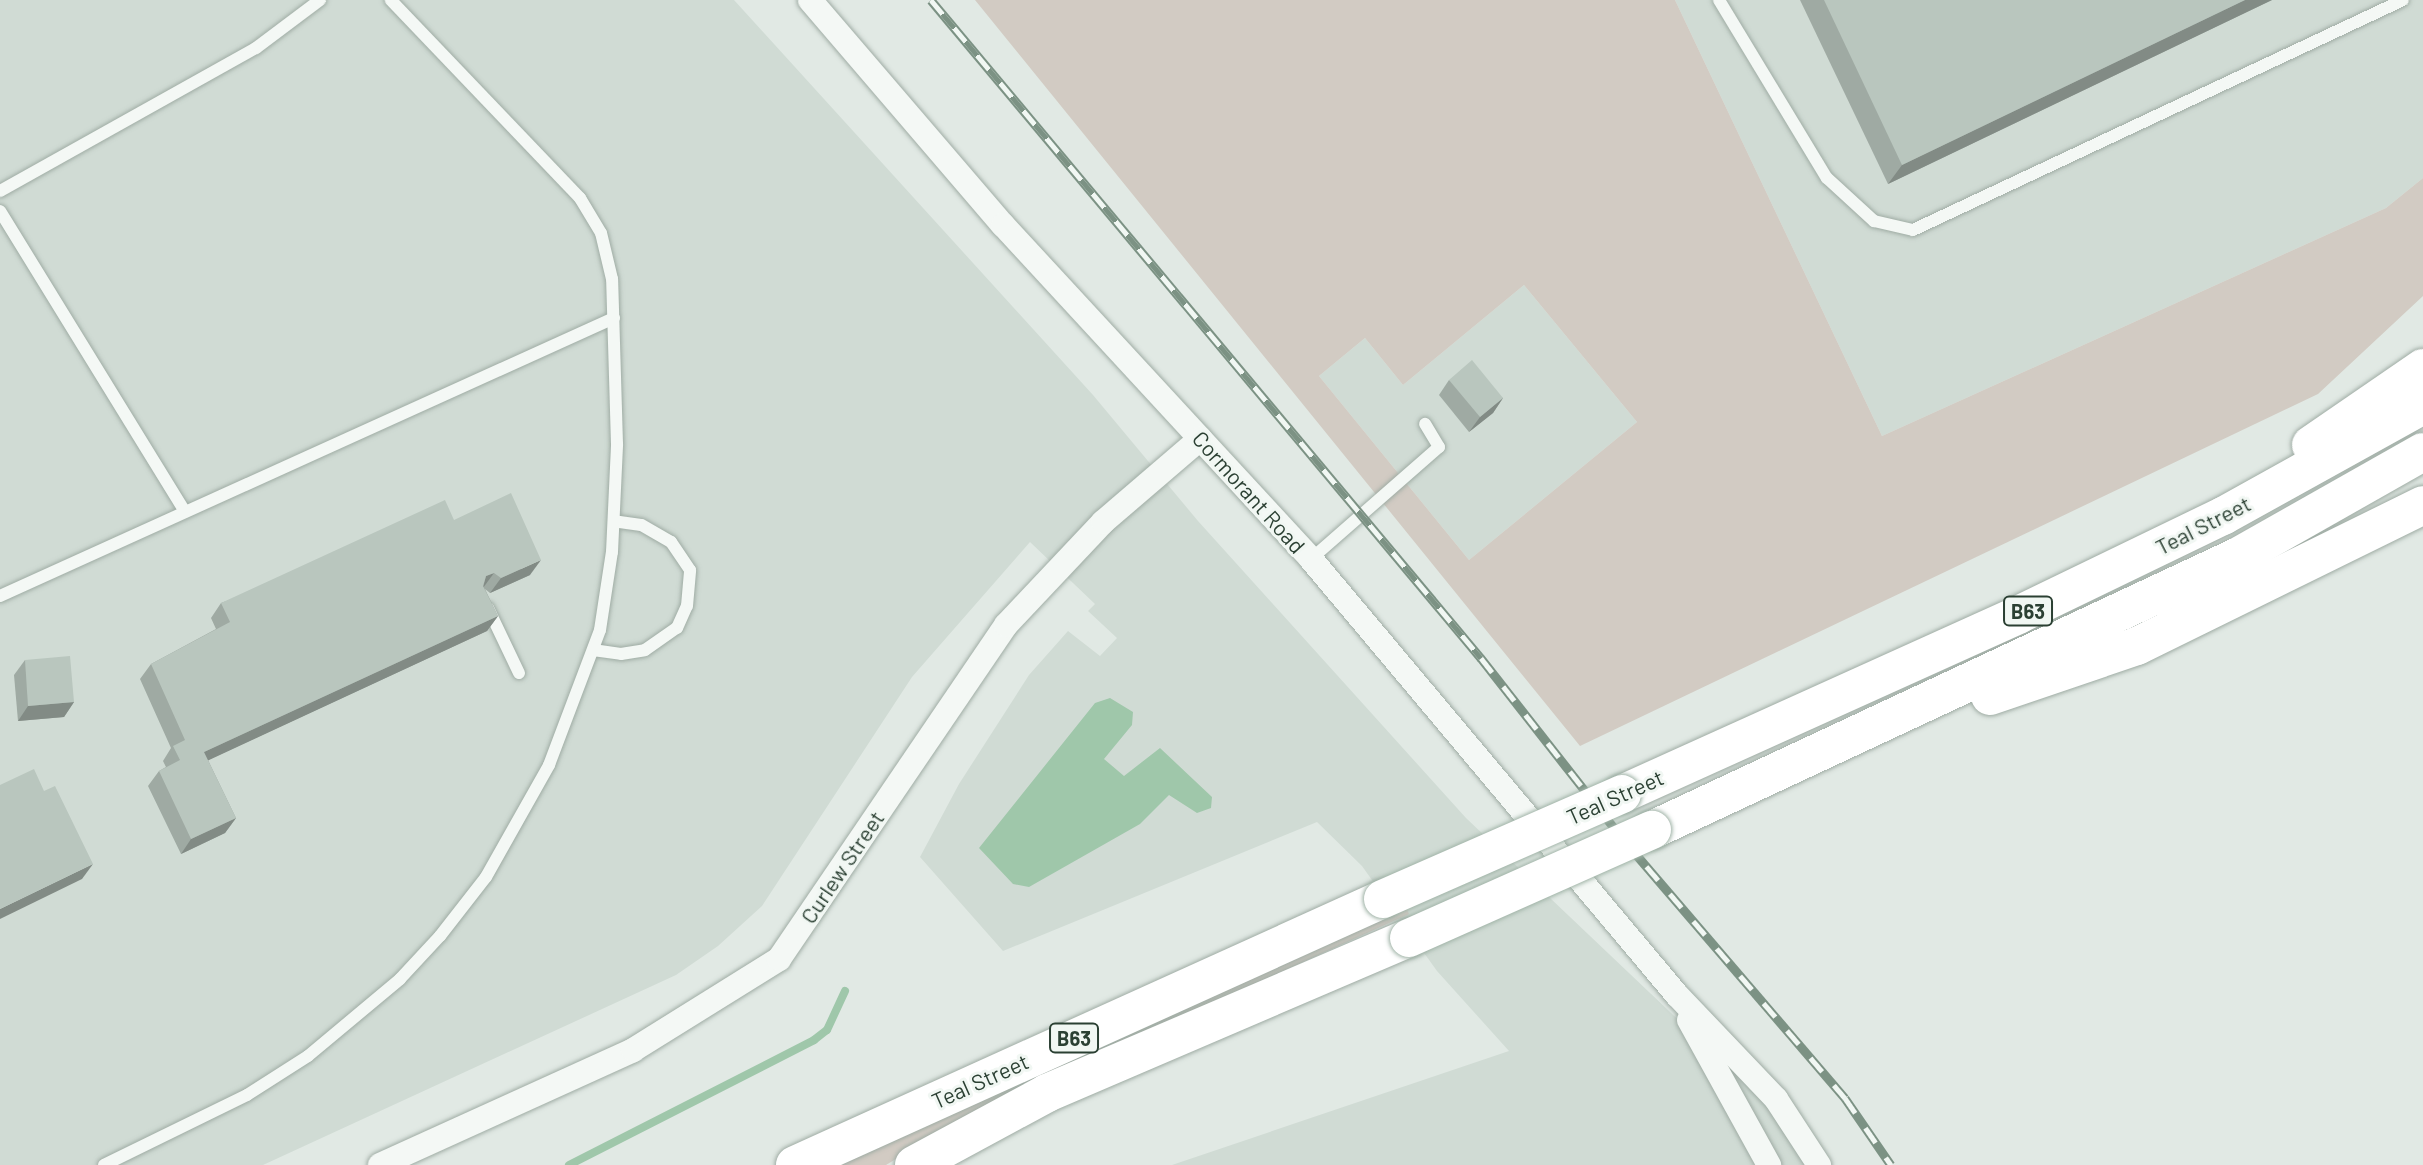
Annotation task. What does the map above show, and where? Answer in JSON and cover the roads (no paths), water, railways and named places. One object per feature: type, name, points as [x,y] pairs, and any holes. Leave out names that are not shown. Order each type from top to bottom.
[{"type":"main road","points":[[2018,615],[2309,446],[2423,368]]},
{"type":"main road","name":"Teal Street","points":[[795,1165],[2018,615],[2223,516],[2423,405]]},
{"type":"main road","name":"Teal Street","points":[[914,1165],[1047,1093],[1652,830],[2239,556],[2423,452]]},
{"type":"main road","points":[[1813,756],[2137,646],[2423,505]]},
{"type":"street","name":"Cormorant Road","points":[[810,0],[1003,225],[1311,559],[1677,995],[1776,1099],[1819,1165]]},
{"type":"street","name":"Curlew Street","points":[[380,1165],[633,1050],[779,959],[1006,625],[1103,522],[1200,439]]},
{"type":"street","name":"Cormorant Road","points":[[1677,995],[1769,1165]]},
{"type":"lane","points":[[0,191],[256,48],[320,0]]},
{"type":"lane","points":[[104,1165],[247,1095],[336,1036],[400,979],[486,877],[549,765],[593,650],[614,521],[614,318],[612,279],[601,233],[580,198],[391,0]]},
{"type":"lane","points":[[1719,0],[1827,178],[1874,221],[1913,230],[2403,0]]},
{"type":"lane","points":[[0,211],[185,512]]},
{"type":"lane","points":[[0,596],[614,318]]},
{"type":"lane","points":[[1311,559],[1439,447],[1425,424]]},
{"type":"lane","points":[[593,650],[621,654],[645,650],[677,628],[687,606],[690,570],[671,542],[641,525],[614,521]]},
{"type":"lane","points":[[482,597],[519,673]]},
{"type":"waterway","points":[[569,1165],[814,1040],[827,1030],[845,991]]},
{"type":"railway","points":[[931,0],[1481,658],[1623,839],[1845,1098],[1891,1165]]}]
